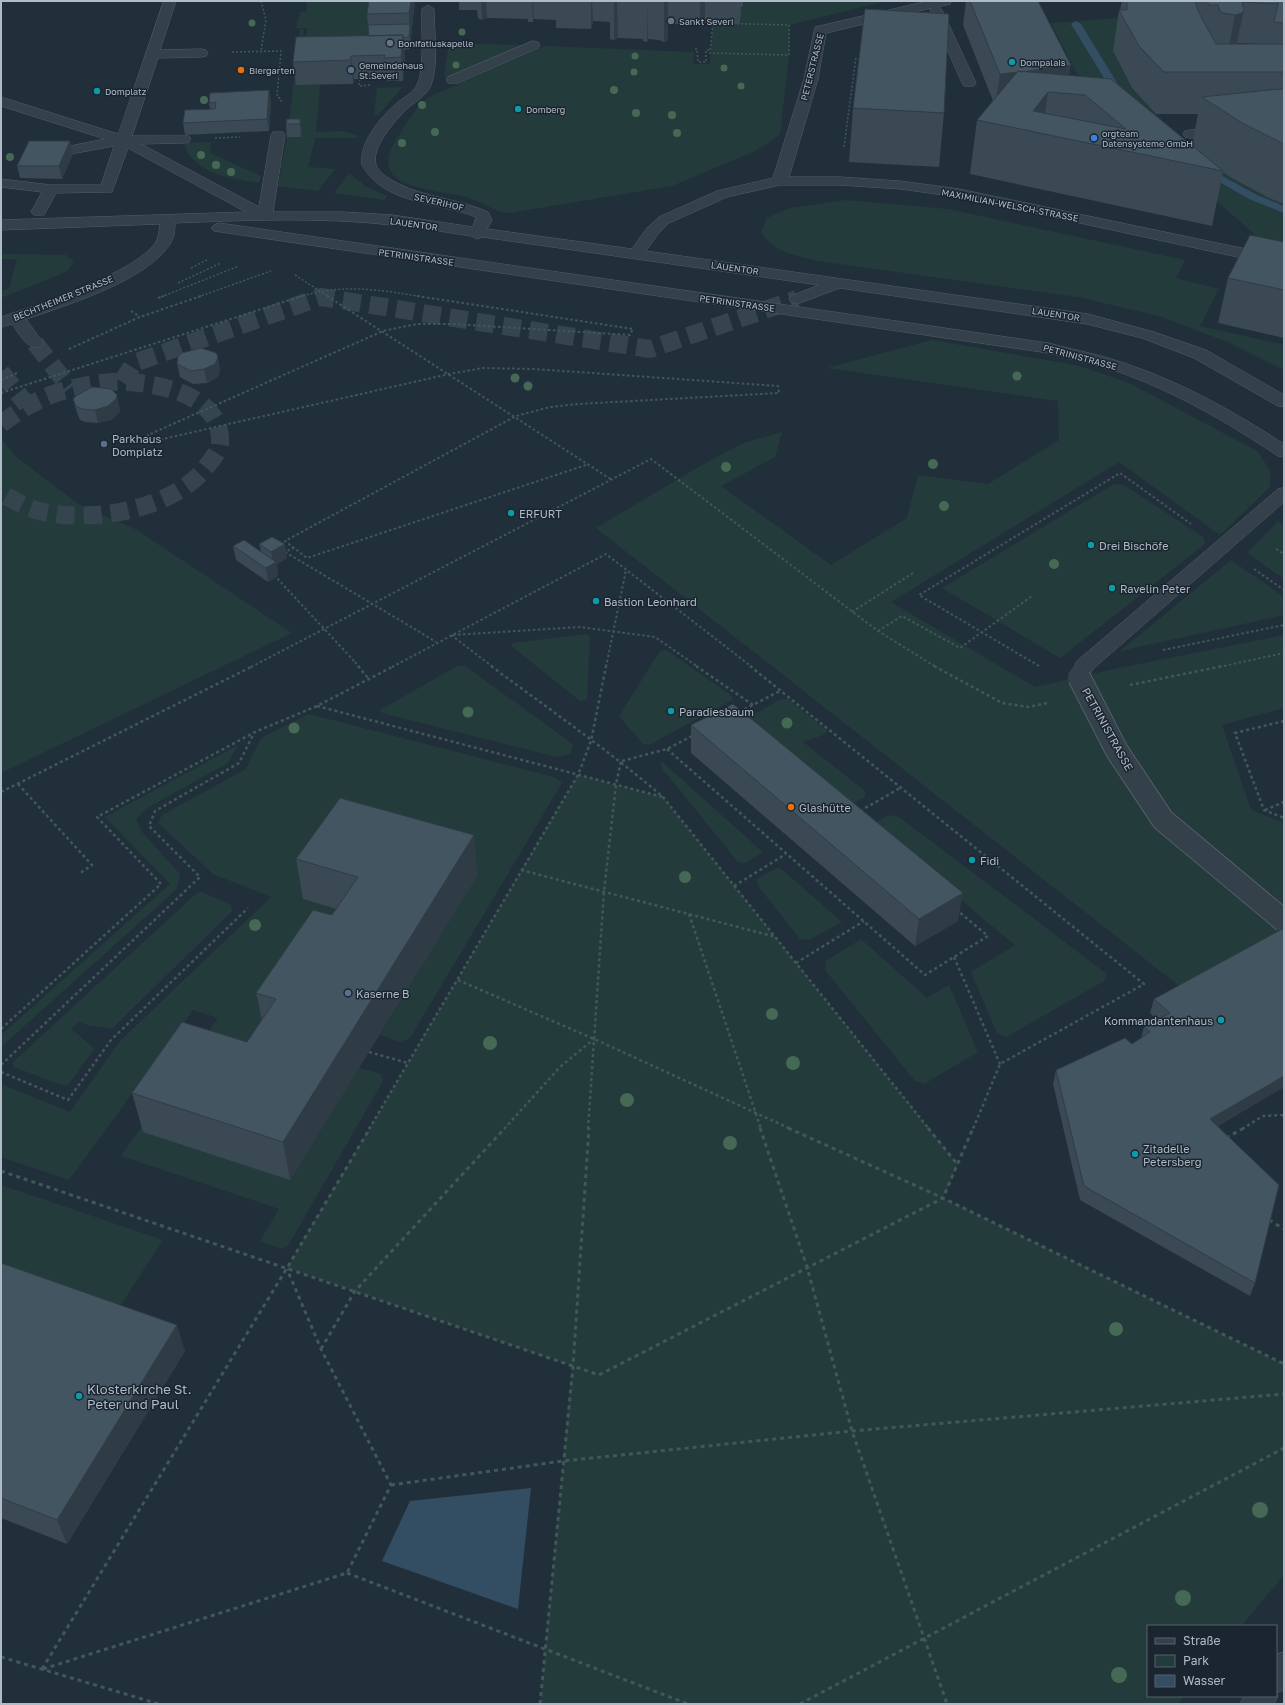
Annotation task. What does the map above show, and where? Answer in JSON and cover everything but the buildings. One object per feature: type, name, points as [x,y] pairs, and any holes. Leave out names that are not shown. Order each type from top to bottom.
[{"type":"street","points":[[1,183],[51,189],[107,189],[170,1]]},
{"type":"street","points":[[939,2],[969,83]]},
{"type":"street","name":"PETERSTRASSE","points":[[780,181],[811,79],[820,30],[939,2]]},
{"type":"street","name":"SEVERIHOF","points":[[428,9],[426,71],[424,85],[386,122],[376,137],[369,156],[369,163],[373,172],[397,189],[420,198],[472,209],[483,214],[484,220],[477,234]]},
{"type":"street","points":[[453,80],[533,45]]},
{"type":"street","points":[[152,54],[201,53]]},
{"type":"street","points":[[1,101],[123,140],[265,216],[278,135]]},
{"type":"street","points":[[1190,134],[1284,130]]},
{"type":"street","points":[[55,154],[123,140],[184,139]]},
{"type":"street","name":"MAXIMILIAN-WELSCH-STRASSE","points":[[636,254],[652,231],[664,220],[722,194],[780,181],[840,181],[900,185],[959,193],[1284,262]]},
{"type":"street","points":[[39,212],[51,189]]},
{"type":"street","name":"LAUENTOR","points":[[168,220],[265,216],[378,219],[477,234],[636,254],[999,305],[1095,321],[1148,335],[1200,354],[1284,402]]},
{"type":"street","points":[[1,225],[168,220]]},
{"type":"street","name":"BECHTHEIMER STRASSE","points":[[8,320],[108,281],[140,263],[160,247],[166,239],[168,220]]},
{"type":"street","name":"PETRINISTRASSE","points":[[168,220],[1048,348],[1130,370],[1185,394],[1253,431],[1284,452]]},
{"type":"street","points":[[797,299],[841,283]]},
{"type":"street","points":[[8,320],[35,343]]},
{"type":"street","points":[[1082,672],[1284,493]]},
{"type":"street","name":"PETRINISTRASSE","points":[[1082,672],[1117,751],[1163,820],[1284,921]]},
{"type":"street","points":[[1277,1677],[1284,1667]]},
{"type":"path","points":[[261,1],[266,20],[261,52]]},
{"type":"path","points":[[713,24],[789,25],[789,55],[710,53],[710,50],[713,24]]},
{"type":"path","points":[[695,49],[697,49],[698,62],[706,62],[706,50],[710,50]]},
{"type":"path","points":[[215,138],[278,135],[281,99],[277,96],[281,51],[232,52]]},
{"type":"path","points":[[840,181],[855,57],[862,57]]},
{"type":"path","points":[[360,79],[359,86],[378,85]]},
{"type":"path","points":[[189,269],[210,258]]},
{"type":"path","points":[[173,285],[222,263]]},
{"type":"path","points":[[151,301],[245,263]]},
{"type":"path","points":[[64,352],[140,317],[276,269]]},
{"type":"path","points":[[291,272],[516,416],[612,480]]},
{"type":"path","points":[[1,393],[320,290],[352,288],[387,291],[633,329],[630,335],[452,324],[417,324],[383,331],[148,435],[154,441],[449,374],[483,368],[534,369],[778,386],[779,393],[578,404],[550,407],[516,416],[285,541],[307,558],[588,464]]},
{"type":"path","points":[[136,307],[129,310],[140,317]]},
{"type":"path","points":[[1,380],[22,371]]},
{"type":"path","points":[[1,792],[280,652],[651,459],[852,612],[878,631],[926,661],[1002,703],[1029,707],[1052,702]]},
{"type":"path","points":[[1082,672],[1043,669],[982,631],[919,595],[1120,473],[1186,520]]},
{"type":"path","points":[[279,548],[437,642]]},
{"type":"path","points":[[285,551],[280,555],[293,548]]},
{"type":"path","points":[[1,1029],[161,884],[97,817],[255,732],[317,706],[606,554],[782,690],[1144,984],[1000,1064],[943,1198],[599,1375],[1,1171]]},
{"type":"path","points":[[1249,565],[1284,590]]},
{"type":"path","points":[[269,570],[355,662],[368,678]]},
{"type":"path","points":[[42,1669],[287,1268],[578,774],[592,741],[626,570]]},
{"type":"path","points":[[852,612],[913,573]]},
{"type":"path","points":[[878,631],[902,616],[960,648],[1032,596]]},
{"type":"path","points":[[1161,650],[1284,624]]},
{"type":"path","points":[[451,635],[580,627],[656,637],[753,705]]},
{"type":"path","points":[[451,635],[592,741],[621,761],[663,797],[958,1165]]},
{"type":"path","points":[[1130,686],[1284,652]]},
{"type":"path","points":[[736,713],[782,690]]},
{"type":"path","points":[[317,706],[663,797]]},
{"type":"path","points":[[1284,721],[1235,734],[1264,810],[1284,818]]},
{"type":"path","points":[[1,1064],[200,877],[149,826],[155,812],[239,763],[255,732]]},
{"type":"path","points":[[621,761],[667,750],[701,732]]},
{"type":"path","points":[[667,750],[926,975],[988,936],[957,910]]},
{"type":"path","points":[[540,1704],[572,1366],[604,891],[616,784],[621,761]]},
{"type":"path","points":[[18,784],[92,865],[79,874]]},
{"type":"path","points":[[854,814],[902,787]]},
{"type":"path","points":[[1264,810],[1284,802]]},
{"type":"path","points":[[734,886],[787,854]]},
{"type":"path","points":[[522,870],[776,937]]},
{"type":"path","points":[[1,1072],[68,1100],[111,1040],[248,908]]},
{"type":"path","points":[[688,914],[807,1267],[852,1431],[923,1640],[947,1704]]},
{"type":"path","points":[[796,963],[864,921]]},
{"type":"path","points":[[954,957],[1000,1064]]},
{"type":"path","points":[[457,980],[594,1039],[943,1198],[1284,1364]]},
{"type":"path","points":[[321,1350],[355,1291],[560,1068],[594,1039]]},
{"type":"path","points":[[369,1052],[408,1063]]},
{"type":"path","points":[[1224,1139],[1264,1116],[1284,1115]]},
{"type":"path","points":[[1269,1220],[1284,1229]]},
{"type":"path","points":[[287,1268],[321,1350],[391,1485]]},
{"type":"path","points":[[391,1485],[564,1461],[852,1431],[1284,1394]]},
{"type":"path","points":[[800,1704],[1284,1448]]},
{"type":"path","points":[[347,1573],[391,1485]]},
{"type":"path","points":[[42,1669],[347,1573],[688,1704]]},
{"type":"path","points":[[1,1657],[159,1704]]},
{"type":"green space","points":[[374,1],[369,42],[306,52],[307,28],[296,28],[300,12],[307,11],[306,2]]},
{"type":"green space","points":[[735,1],[886,1],[789,25],[789,55],[780,133],[772,141],[753,152],[672,186],[509,213],[498,211],[466,197],[420,188],[406,183],[395,176],[389,167],[390,153],[399,135],[416,109],[429,97],[544,46],[694,52],[693,64],[710,64],[713,23],[740,24],[741,21],[733,20],[735,8],[743,8],[744,5],[735,4]]},
{"type":"green space","points":[[1119,18],[1113,51],[1132,88],[1191,151],[1269,198],[1284,204],[1284,242],[1257,236],[1113,113],[1097,113],[1051,23]]},
{"type":"green space","points":[[300,29],[304,29],[298,84],[320,85],[316,132],[343,131],[356,135],[358,138],[315,138],[308,167],[335,169],[318,191],[278,186],[287,137],[301,136],[302,132],[288,132]]},
{"type":"green space","points":[[449,43],[524,45],[448,78],[444,76]]},
{"type":"green space","points":[[403,87],[378,115],[374,116],[377,88]]},
{"type":"green space","points":[[211,142],[210,153],[261,176],[259,183],[225,177],[204,168],[189,154],[184,143]]},
{"type":"green space","points":[[349,173],[367,187],[387,196],[384,200],[334,193]]},
{"type":"green space","points":[[846,200],[948,209],[1185,260],[1176,278],[1219,289],[1200,326],[1284,345],[1284,370],[1230,343],[1159,316],[1078,297],[818,261],[778,249],[766,239],[761,232],[767,218],[790,208]]},
{"type":"green space","points":[[1,254],[66,255],[74,261],[68,270],[59,275],[1,298],[1,291],[9,288],[17,259],[1,259]]},
{"type":"green space","points":[[932,340],[1080,366],[1129,383],[1257,451],[1270,470],[1270,487],[1220,535],[1119,462],[891,602],[1035,687],[1114,669],[1284,635],[1284,708],[1222,725],[1251,810],[1284,823],[1284,939],[1187,992],[596,528],[695,469],[741,444],[782,432],[775,457],[721,486],[831,565],[907,518],[918,475],[988,484],[1059,440],[1058,401],[827,368]]},
{"type":"green space","points":[[1,438],[15,456],[78,504],[135,529],[292,633],[1,773]]},
{"type":"green space","points":[[1114,484],[1124,485],[1203,537],[1205,544],[1060,658],[942,588]]},
{"type":"green space","points":[[1278,521],[1284,525],[1284,579],[1247,553]]},
{"type":"green space","points":[[1231,560],[1284,597],[1284,615],[1120,651]]},
{"type":"green space","points":[[585,634],[590,636],[587,700],[580,701],[511,646],[513,643]]},
{"type":"green space","points":[[666,650],[732,696],[732,700],[649,745],[643,744],[619,716],[660,651]]},
{"type":"green space","points":[[457,666],[465,666],[573,744],[571,754],[557,757],[382,713],[380,710]]},
{"type":"green space","points":[[781,699],[788,699],[828,731],[823,735],[803,742],[865,791],[865,797],[848,806],[744,720]]},
{"type":"green space","points":[[309,714],[554,777],[562,783],[410,1038],[400,1042],[380,1035],[477,874],[363,916],[290,1180],[359,1068],[381,1074],[383,1081],[289,1244],[282,1249],[260,1241],[279,1209],[121,1156],[218,1018],[193,1010],[69,1180],[1,1157],[1,1084],[70,1112],[120,1041],[271,897],[213,874],[158,823],[162,815],[246,769],[261,738]]},
{"type":"green space","points":[[238,745],[228,763],[147,808],[136,819],[141,831],[180,874],[177,889],[1,1047],[1,1035],[170,884],[105,817]]},
{"type":"green space","points":[[661,761],[763,852],[746,863],[738,862],[661,767]]},
{"type":"green space","points":[[578,775],[663,797],[958,1165],[943,1198],[1284,1364],[1284,1575],[1242,1625],[1147,1625],[1147,1697],[1183,1697],[1178,1704],[540,1704],[572,1366],[287,1268]]},
{"type":"green space","points":[[889,815],[899,817],[1107,974],[1104,981],[1006,1037],[997,1033],[971,972],[1015,945],[871,825]]},
{"type":"green space","points":[[779,867],[842,922],[809,940],[800,939],[758,886],[757,879]]},
{"type":"green space","points":[[202,892],[231,905],[232,911],[112,1029],[87,1025],[79,1021],[71,1029],[94,1049],[69,1084],[64,1086],[14,1067],[12,1063],[197,893]]},
{"type":"green space","points":[[861,939],[927,998],[949,985],[978,1052],[924,1084],[915,1081],[825,970],[826,961]]},
{"type":"green space","points":[[1,1185],[163,1240],[113,1317],[1,1276]]},
{"type":"water","points":[[531,1488],[518,1609],[382,1561],[410,1501]]},
{"type":"waterway","points":[[1076,24],[1115,88],[1122,95]]},
{"type":"waterway","points":[[1204,169],[1253,197],[1284,210]]},
{"type":"tunnel","points":[[122,382],[134,363],[321,297],[650,349],[797,299]]},
{"type":"tunnel","points":[[35,343],[70,388]]},
{"type":"tunnel","points":[[1,372],[27,405]]},
{"type":"tunnel","points":[[1,424],[34,403],[60,392],[104,383],[139,383],[171,389],[187,395],[200,403],[211,414],[218,427],[220,443],[219,449],[213,458],[192,481],[174,493],[153,503],[130,510],[82,516],[60,515],[39,511],[19,503],[1,493]]},
{"type":"place","name":"Sankt Severi","points":[[671,21]]},
{"type":"place","name":"Bonifatiuskapelle","points":[[390,43]]},
{"type":"place","name":"Dompalais","points":[[1012,62]]},
{"type":"place","name":"Biergarten","points":[[241,70]]},
{"type":"place","name":"Gemeindehaus St.Severi","points":[[351,70]]},
{"type":"place","name":"Domplatz","points":[[97,91]]},
{"type":"place","name":"Domberg","points":[[518,109]]},
{"type":"place","name":"orgteam Datensysteme GmbH","points":[[1094,138]]},
{"type":"place","name":"Parkhaus Domplatz","points":[[104,444]]},
{"type":"place","name":"ERFURT","points":[[511,513]]},
{"type":"place","name":"Drei Bischöfe","points":[[1091,545]]},
{"type":"place","name":"Ravelin Peter","points":[[1112,588]]},
{"type":"place","name":"Bastion Leonhard","points":[[596,601]]},
{"type":"place","name":"Paradiesbaum","points":[[671,711]]},
{"type":"place","name":"Glashütte","points":[[791,807]]},
{"type":"place","name":"Fidi","points":[[972,860]]},
{"type":"place","name":"Kaserne B","points":[[348,993]]},
{"type":"place","name":"Kommandantenhaus","points":[[1221,1020]]},
{"type":"place","name":"Zitadelle Petersberg","points":[[1135,1154]]},
{"type":"place","name":"Klosterkirche St. Peter und Paul","points":[[79,1396]]}]
